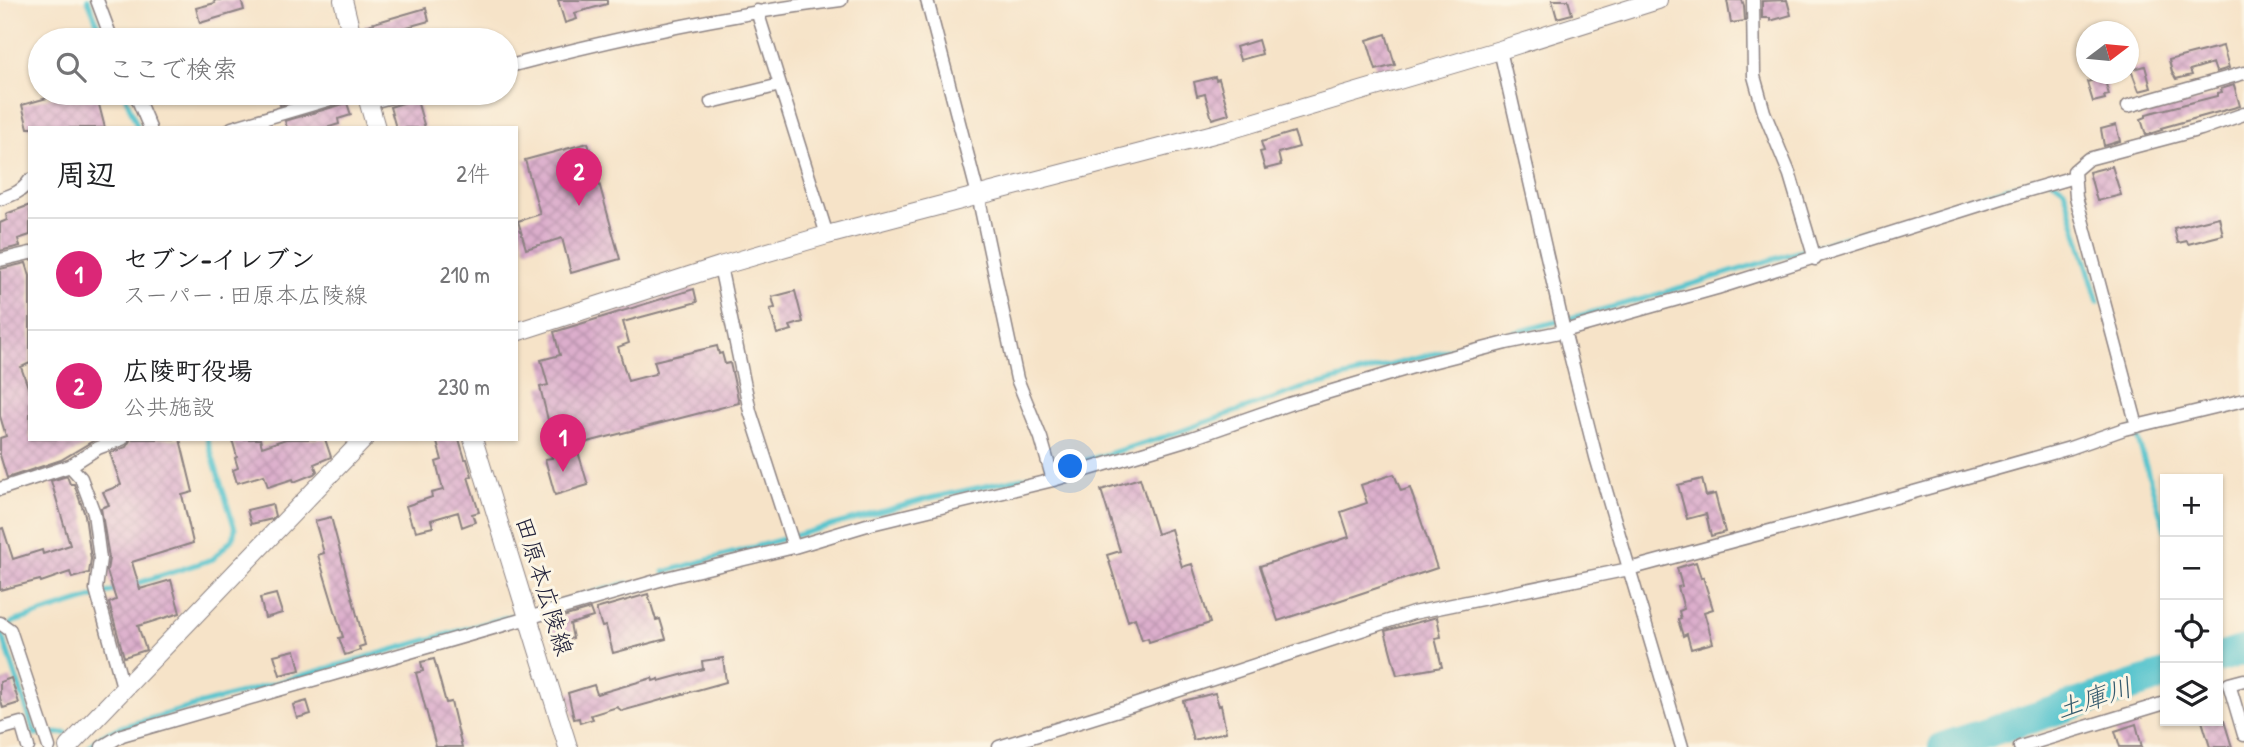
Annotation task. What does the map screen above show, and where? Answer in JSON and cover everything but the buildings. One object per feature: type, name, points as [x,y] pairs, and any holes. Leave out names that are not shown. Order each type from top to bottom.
[{"type":"street","points":[[97,0],[108,28]]},
{"type":"street","points":[[343,0],[350,28]]},
{"type":"street","points":[[518,64],[601,42],[760,7],[841,0]]},
{"type":"street","points":[[927,0],[978,195],[1017,379],[1041,438],[1053,480]]},
{"type":"street","points":[[518,331],[720,266],[827,235],[1194,140],[1500,50],[1658,0]]},
{"type":"street","points":[[1753,0],[1754,76],[1764,112],[1790,174],[1815,259]]},
{"type":"street","points":[[760,7],[780,85],[827,235]]},
{"type":"street","points":[[1500,50],[1564,331],[1596,457],[1682,747]]},
{"type":"street","points":[[2128,106],[2244,73]]},
{"type":"street","points":[[711,102],[780,85]]},
{"type":"street","points":[[140,105],[149,126]]},
{"type":"street","points":[[239,126],[310,105]]},
{"type":"street","points":[[369,105],[375,126]]},
{"type":"street","points":[[2130,428],[2076,197],[2074,171],[2088,159],[2201,129],[2244,114]]},
{"type":"street","points":[[102,747],[122,735],[670,577],[1053,480],[1416,366],[1564,331],[1815,259],[2074,177]]},
{"type":"street","points":[[0,199],[16,193],[28,182]]},
{"type":"street","points":[[0,260],[28,253]]},
{"type":"street","points":[[720,266],[750,411],[794,547]]},
{"type":"street","points":[[999,747],[1413,613],[1629,569],[1936,486],[2130,428],[2244,400]]},
{"type":"street","points":[[0,489],[71,466],[115,441]]},
{"type":"street","points":[[68,747],[362,441]]},
{"type":"street","name":"田原本広陵線","points":[[474,441],[568,747]]},
{"type":"street","points":[[71,466],[81,478],[94,513],[100,559],[97,594],[124,691]]},
{"type":"street","points":[[4,626],[46,739]]},
{"type":"street","points":[[2244,680],[2224,686],[2244,735]]},
{"type":"street","points":[[2020,747],[2160,705]]},
{"type":"street","points":[[0,729],[21,723],[28,747]]},
{"type":"waterway","points":[[88,0],[99,28]]},
{"type":"waterway","points":[[129,105],[137,126]]},
{"type":"waterway","points":[[664,572],[930,498],[1045,473],[1164,437],[1300,389],[1646,298],[2046,176],[2064,189],[2098,302]]},
{"type":"waterway","points":[[2134,426],[2160,513]]},
{"type":"waterway","points":[[132,585],[213,559],[233,538],[235,529],[208,441]]},
{"type":"waterway","points":[[540,608],[628,583]]},
{"type":"waterway","points":[[66,733],[35,734],[2,634],[13,622],[119,589]]},
{"type":"waterway","points":[[89,747],[102,735],[121,727],[511,616]]},
{"type":"waterway","name":"土庫川","points":[[2223,656],[2244,650]]},
{"type":"waterway","name":"土庫川","points":[[1943,747],[2160,677]]},
{"type":"place","name":"広陵町役場","points":[[579,206]]},
{"type":"place","name":"セブン-イレブン","points":[[563,472]]}]
